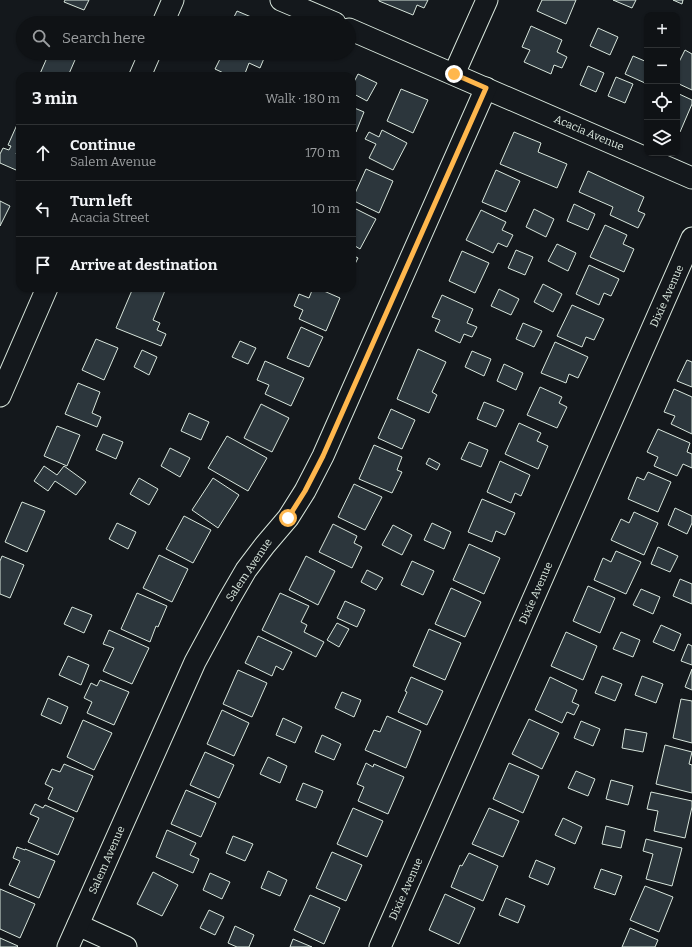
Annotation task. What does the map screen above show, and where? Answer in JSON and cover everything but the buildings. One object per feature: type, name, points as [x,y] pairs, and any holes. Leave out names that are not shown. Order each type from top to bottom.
[{"type":"street","points":[[166,16],[173,0]]},
{"type":"street","points":[[281,0],[319,16]]},
{"type":"street","points":[[356,32],[454,74],[487,0]]},
{"type":"street","points":[[142,72],[147,60]]},
{"type":"street","name":"Acacia Avenue","points":[[454,74],[692,178]]},
{"type":"street","name":"Salem Avenue","points":[[68,947],[195,662],[246,570],[288,518],[305,491],[323,456],[486,88]]},
{"type":"street","name":"Dixie Avenue","points":[[380,947],[692,238]]},
{"type":"street","points":[[0,396],[45,292]]},
{"type":"street","points":[[78,925],[126,947]]},
{"type":"route","points":[[288,518],[305,491],[323,456],[486,88],[454,74]]}]
